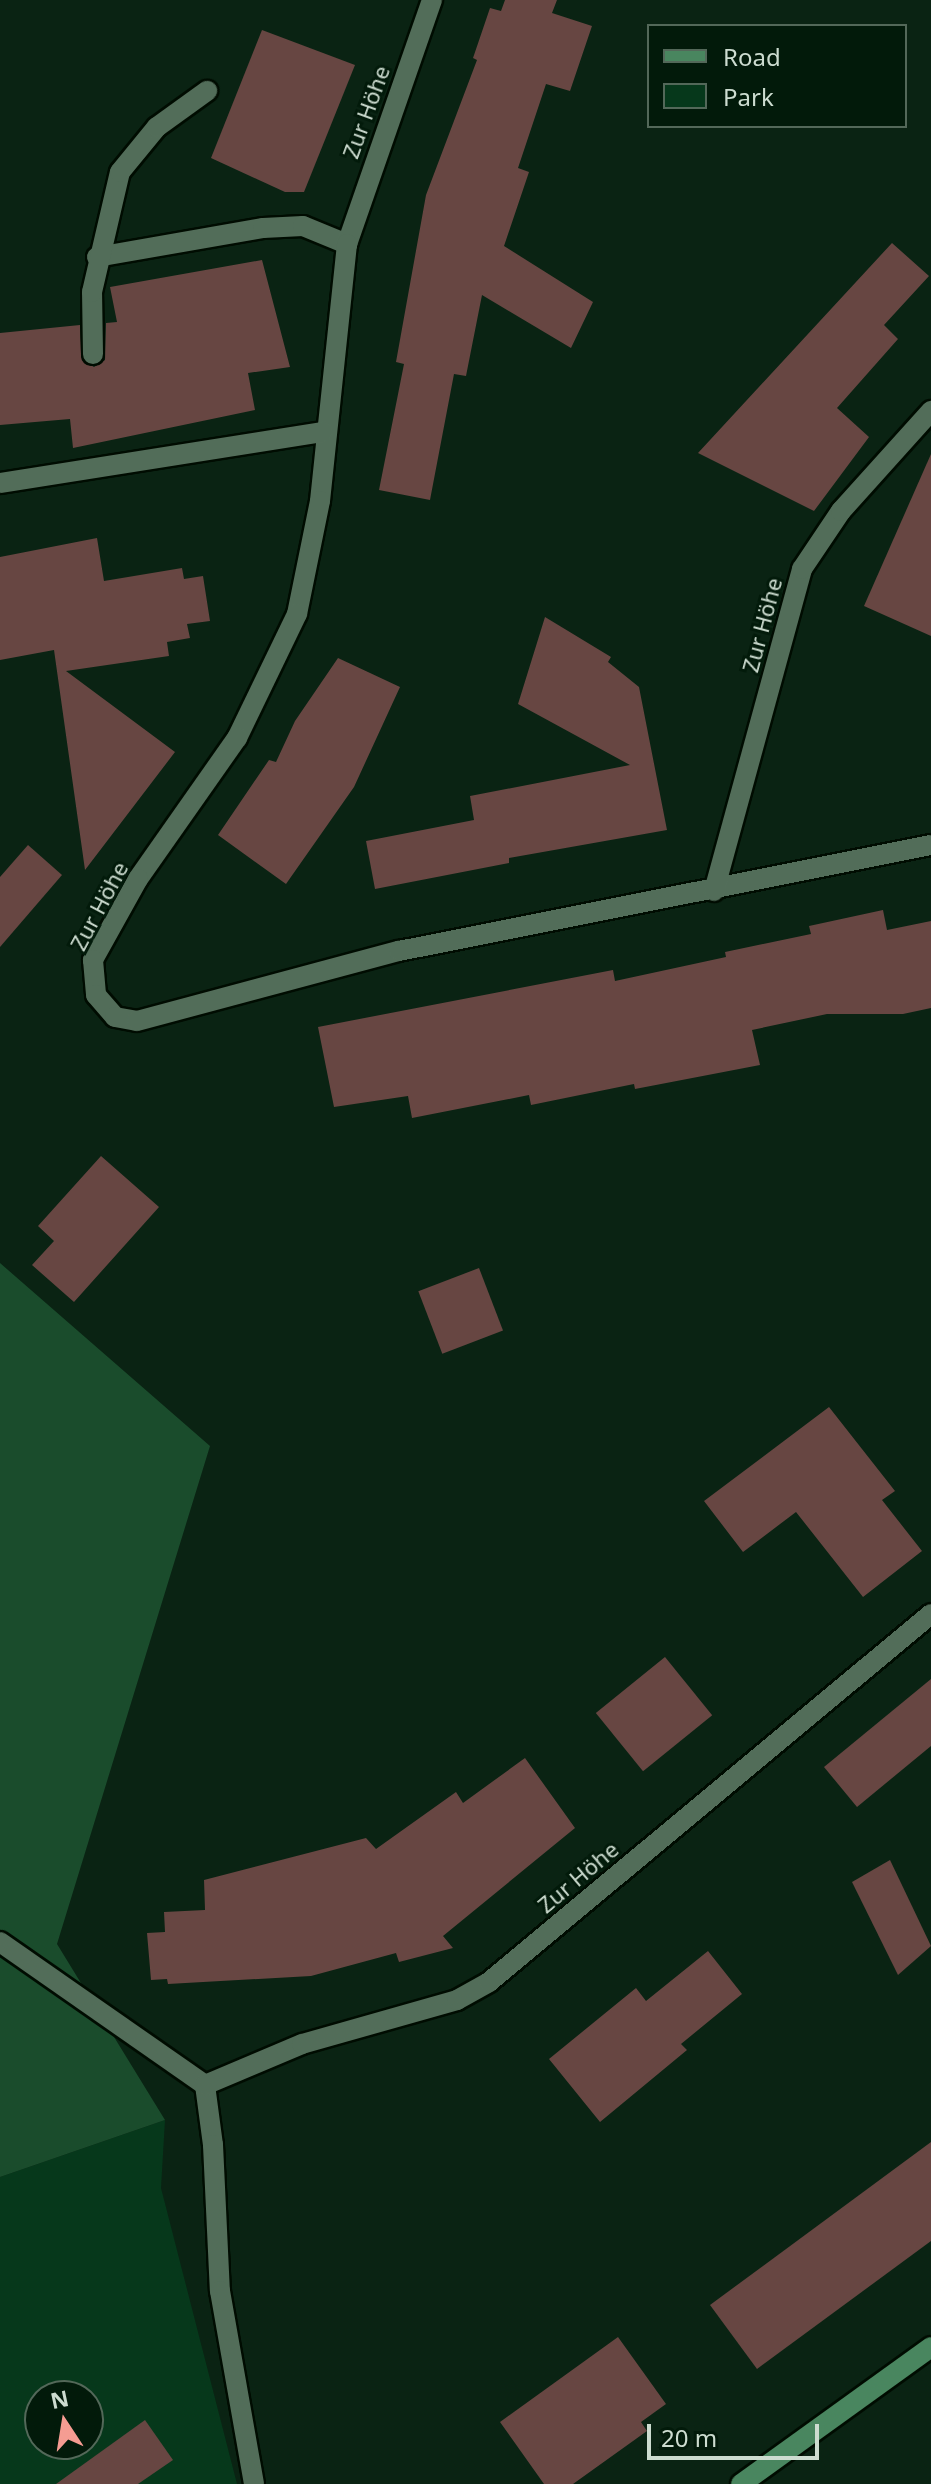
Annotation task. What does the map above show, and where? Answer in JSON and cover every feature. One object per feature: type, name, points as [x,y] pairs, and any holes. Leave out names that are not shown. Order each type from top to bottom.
[{"type":"main road","points":[[741,2484],[931,2347]]},
{"type":"street","name":"Zur Höhe","points":[[432,0],[347,244],[323,432],[320,501],[297,614],[237,738],[138,879],[93,960],[96,995],[115,1017],[137,1021],[399,951],[714,891],[931,845]]},
{"type":"street","points":[[93,354],[97,257],[120,172],[157,127],[207,91]]},
{"type":"street","points":[[97,257],[263,228],[303,226],[347,244]]},
{"type":"street","name":"Zur Höhe","points":[[714,891],[802,569],[841,511],[931,411]]},
{"type":"street","points":[[0,483],[323,432]]},
{"type":"street","name":"Zur Höhe","points":[[205,2085],[302,2044],[457,2000],[489,1982],[931,1614]]},
{"type":"street","points":[[0,1942],[205,2085],[227,2346],[254,2484]]},
{"type":"green space","points":[[0,1263],[210,1446],[57,1944],[165,2120],[0,2177]]},
{"type":"green space","points":[[165,2120],[161,2188],[237,2484],[0,2484],[0,2177]]},
{"type":"building","points":[[505,0],[557,0],[552,13],[592,26],[570,91],[546,84],[518,168],[529,172],[504,246],[593,302],[571,348],[482,295],[466,376],[454,374],[430,500],[379,490],[404,364],[396,362],[426,195],[477,60],[473,58],[490,8],[501,11]]},
{"type":"building","points":[[262,30],[355,65],[304,192],[285,192],[211,158]]},
{"type":"building","points":[[892,243],[929,276],[884,325],[898,339],[837,408],[869,437],[814,511],[698,453]]},
{"type":"building","points":[[262,260],[290,367],[248,373],[255,410],[73,448],[70,419],[0,425],[0,333],[80,325],[82,360],[94,367],[105,360],[106,323],[117,322],[110,287]]},
{"type":"building","points":[[931,454],[931,636],[864,606]]},
{"type":"building","points":[[97,538],[104,581],[182,568],[184,579],[203,576],[210,621],[187,624],[190,638],[167,642],[169,656],[66,671],[175,752],[85,870],[54,650],[0,660],[0,557]]},
{"type":"building","points":[[545,617],[611,657],[608,662],[639,687],[667,830],[509,858],[509,863],[375,889],[366,841],[474,820],[470,796],[630,765],[518,704]]},
{"type":"building","points":[[338,658],[400,687],[354,787],[286,884],[218,835],[269,760],[276,762],[295,721]]},
{"type":"building","points":[[28,845],[62,875],[0,947],[0,877]]},
{"type":"building","points":[[883,910],[887,930],[931,921],[931,1008],[903,1014],[827,1014],[752,1030],[760,1065],[635,1089],[634,1084],[531,1105],[529,1095],[412,1118],[408,1096],[334,1107],[318,1027],[613,970],[615,981],[726,957],[725,952],[811,934],[809,926]]},
{"type":"building","points":[[101,1156],[159,1207],[74,1302],[32,1265],[54,1241],[38,1226]]},
{"type":"building","points":[[479,1268],[503,1331],[442,1354],[418,1291]]},
{"type":"building","points":[[829,1407],[895,1491],[882,1500],[922,1551],[863,1597],[796,1512],[743,1552],[704,1501]]},
{"type":"building","points":[[665,1657],[712,1715],[643,1771],[596,1713]]},
{"type":"building","points":[[931,1679],[931,1746],[857,1807],[824,1767]]},
{"type":"building","points":[[525,1758],[575,1828],[443,1936],[453,1948],[399,1962],[396,1953],[311,1976],[168,1984],[167,1979],[151,1980],[147,1933],[165,1932],[164,1912],[205,1910],[204,1880],[366,1838],[376,1849],[456,1792],[463,1803]]},
{"type":"building","points":[[890,1860],[931,1946],[898,1975],[852,1882]]},
{"type":"building","points":[[708,1951],[742,1994],[681,2044],[687,2050],[600,2122],[549,2059],[636,1988],[646,2001]]},
{"type":"building","points":[[931,2142],[931,2241],[757,2369],[710,2305]]},
{"type":"building","points":[[618,2337],[666,2404],[641,2422],[647,2431],[573,2484],[544,2484],[500,2422]]},
{"type":"building","points":[[145,2420],[173,2460],[138,2484],[56,2484],[89,2460],[104,2460],[104,2449]]}]
